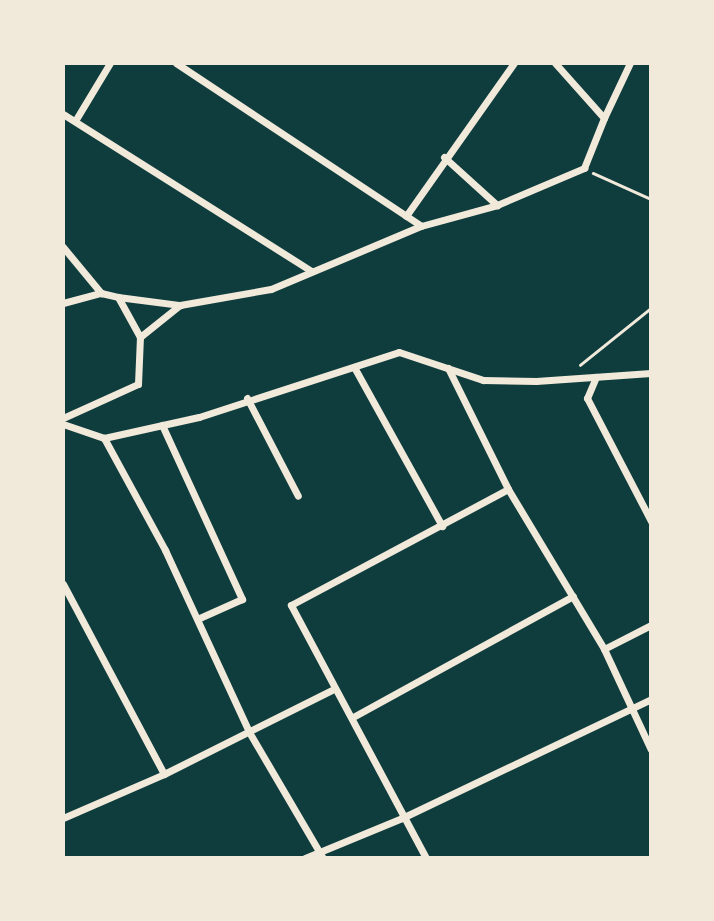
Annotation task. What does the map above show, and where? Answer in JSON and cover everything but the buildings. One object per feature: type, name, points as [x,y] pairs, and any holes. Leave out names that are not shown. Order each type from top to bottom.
[{"type":"street","points":[[75,121],[110,63]]},
{"type":"street","points":[[176,63],[421,226]]},
{"type":"street","points":[[406,216],[444,158],[514,63]]},
{"type":"street","points":[[555,63],[604,118]]},
{"type":"street","points":[[63,303],[100,293],[180,305],[271,289],[421,226],[497,205],[584,168],[603,130],[604,118],[630,63]]},
{"type":"street","points":[[63,114],[311,271]]},
{"type":"street","points":[[444,158],[497,205]]},
{"type":"street","points":[[63,247],[100,293]]},
{"type":"street","points":[[63,418],[138,384],[140,337],[118,297]]},
{"type":"street","points":[[140,337],[180,305]]},
{"type":"street","points":[[63,424],[104,438],[162,425],[399,352],[483,380],[563,379],[651,373]]},
{"type":"street","points":[[354,368],[442,526]]},
{"type":"street","points":[[448,368],[508,489],[604,649],[629,709],[651,750]]},
{"type":"street","points":[[596,377],[587,398],[651,521]]},
{"type":"street","points":[[247,398],[298,496]]},
{"type":"street","points":[[162,425],[242,599],[197,619]]},
{"type":"street","points":[[104,438],[197,619],[249,732],[322,855]]},
{"type":"street","points":[[426,858],[402,818],[353,718],[332,690],[291,606],[508,489]]},
{"type":"street","points":[[63,584],[164,774]]},
{"type":"street","points":[[353,718],[573,596]]},
{"type":"street","points":[[604,649],[651,625]]},
{"type":"street","points":[[63,806],[65,817],[164,774],[332,690]]},
{"type":"street","points":[[305,858],[322,855],[651,699]]},
{"type":"path","points":[[584,168],[651,199]]},
{"type":"path","points":[[563,379],[651,308]]}]
